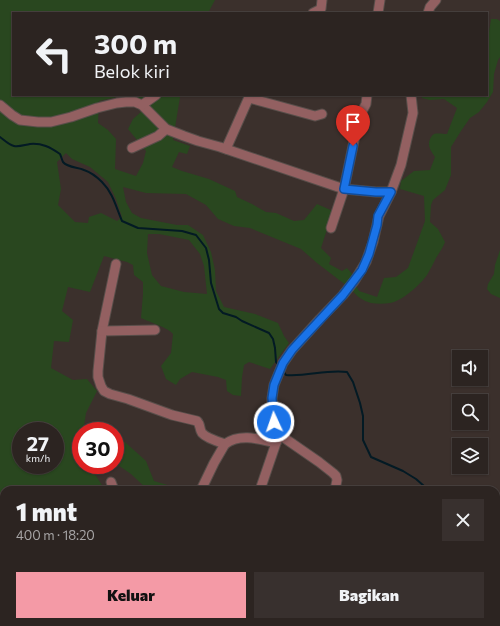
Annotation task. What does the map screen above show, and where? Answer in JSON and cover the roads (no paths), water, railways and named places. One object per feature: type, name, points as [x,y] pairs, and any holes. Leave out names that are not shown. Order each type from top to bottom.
[{"type":"street","points":[[315,12],[321,9],[322,0]]},
{"type":"street","points":[[378,12],[380,0]]},
{"type":"street","points":[[428,12],[436,0]]},
{"type":"street","points":[[142,105],[155,96]]},
{"type":"street","points":[[331,228],[344,189],[359,117],[366,104],[368,96]]},
{"type":"street","points":[[261,486],[278,439],[272,412],[274,385],[283,363],[292,350],[343,295],[362,270],[369,254],[378,216],[391,192],[401,165],[414,113],[411,96]]},
{"type":"street","points":[[226,149],[249,97],[315,116],[322,114]]},
{"type":"street","points":[[0,105],[20,120],[51,122],[96,108],[117,103],[131,102],[142,105],[166,129],[177,134],[344,189],[391,192]]},
{"type":"street","points":[[132,148],[158,136],[166,129]]},
{"type":"street","points":[[116,264],[102,331],[98,377],[100,386],[104,391],[110,394],[172,415],[197,421],[203,434],[225,444]]},
{"type":"street","points":[[102,331],[155,330]]},
{"type":"street","points":[[203,486],[225,444],[236,438],[246,438],[278,439],[320,462],[333,473],[337,480],[336,486]]},
{"type":"waterway","points":[[0,137],[8,144],[14,146],[30,144],[46,146],[60,154],[65,164],[89,172],[106,186],[114,200],[122,221],[138,228],[182,231],[196,235],[206,248],[209,260],[211,283],[219,309],[223,313],[236,317],[269,333],[273,339],[276,362],[279,366]]},
{"type":"waterway","points":[[283,371],[286,375],[301,375],[332,371],[347,372],[353,382],[360,403],[363,416],[363,440],[371,457],[403,471],[424,486]]}]
